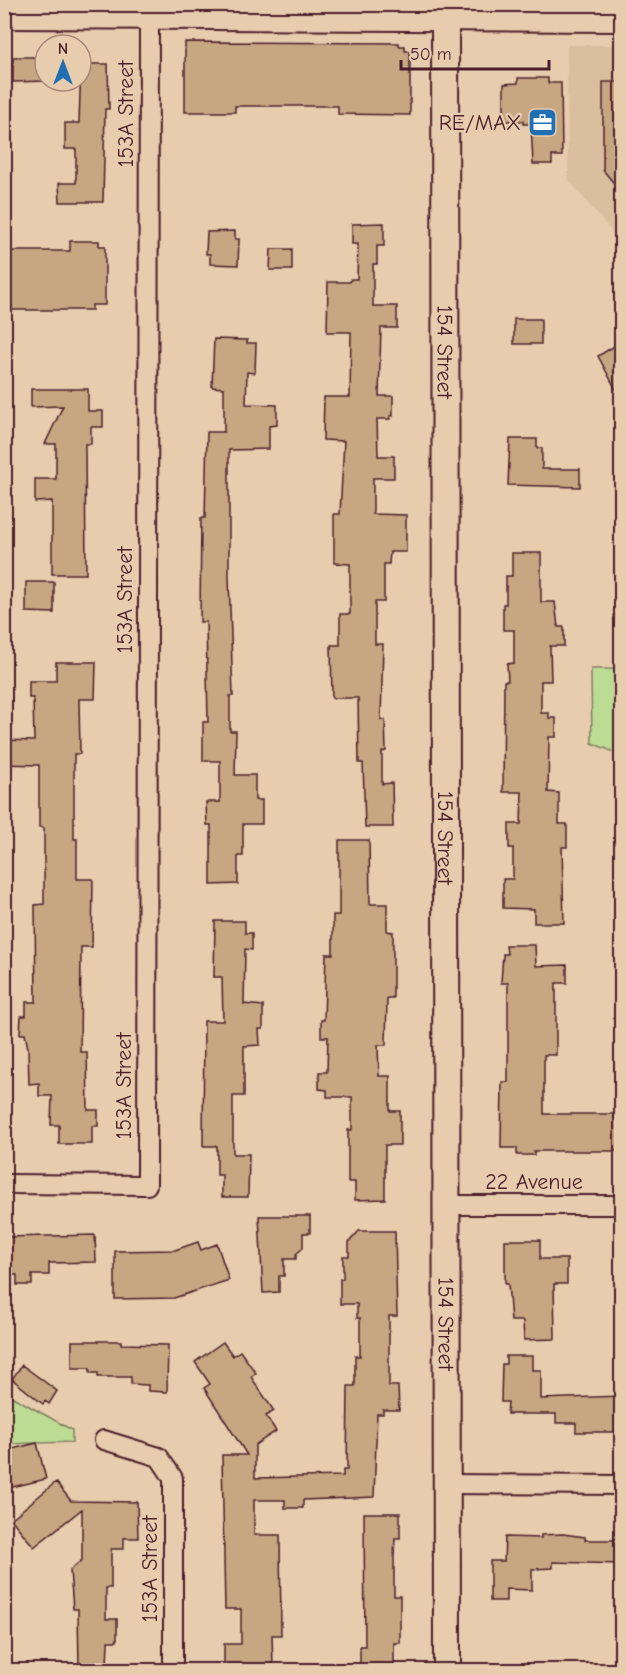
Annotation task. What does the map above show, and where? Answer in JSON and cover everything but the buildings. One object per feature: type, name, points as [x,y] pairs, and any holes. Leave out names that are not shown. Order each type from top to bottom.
[{"type":"street","points":[[4,15],[149,16],[445,11],[621,18]]},
{"type":"street","name":"154 Street","points":[[445,11],[447,1671]]},
{"type":"street","name":"153A Street","points":[[4,1184],[147,1185],[149,16]]},
{"type":"street","name":"22 Avenue","points":[[447,1205],[621,1205]]},
{"type":"street","name":"153A Street","points":[[104,1440],[159,1457],[173,1478],[173,1671]]},
{"type":"street","points":[[447,1484],[621,1485]]},
{"type":"shaded area","points":[[567,45],[621,45],[621,243],[568,179]]},
{"type":"green space","points":[[591,669],[621,669],[621,755],[592,743]]},
{"type":"green space","points":[[4,1392],[72,1430],[72,1442],[5,1444]]},
{"type":"place","name":"RE/MAX","points":[[542,122]]}]
